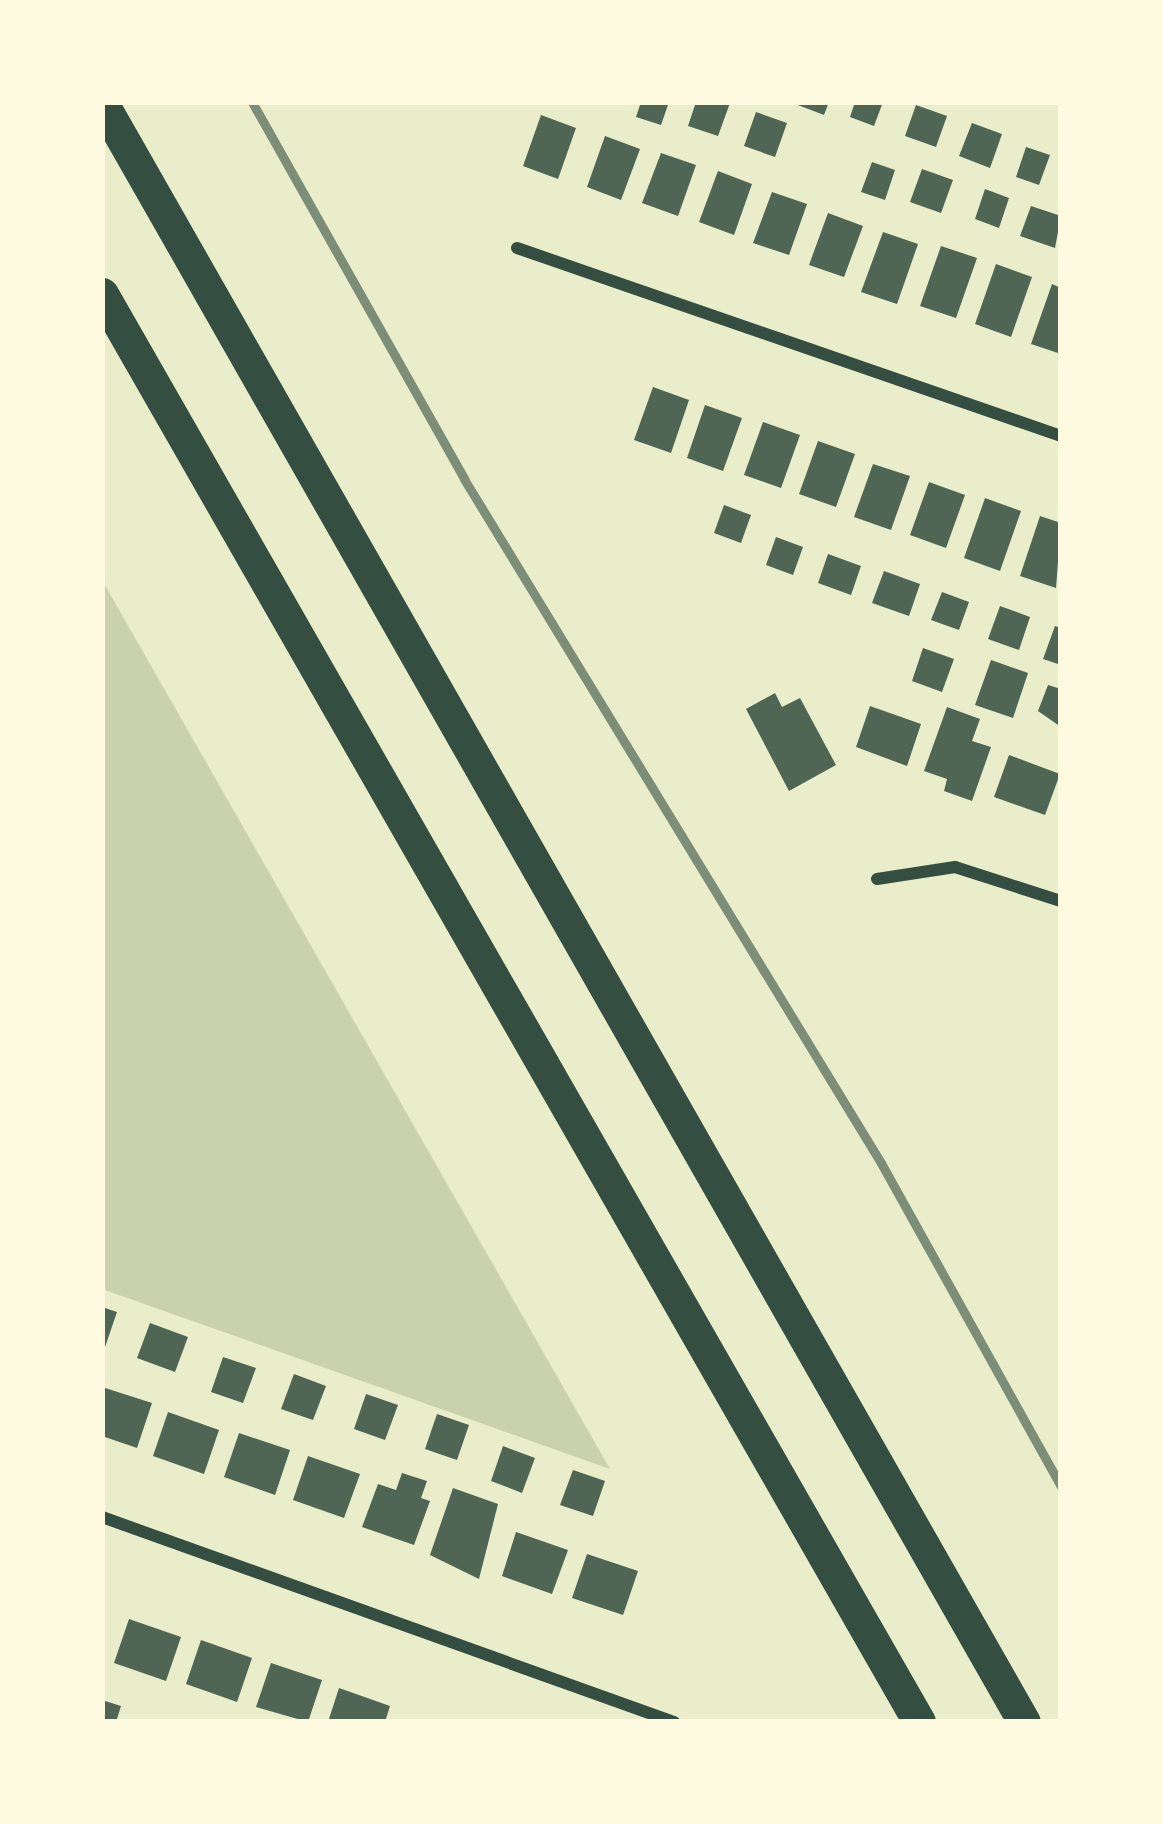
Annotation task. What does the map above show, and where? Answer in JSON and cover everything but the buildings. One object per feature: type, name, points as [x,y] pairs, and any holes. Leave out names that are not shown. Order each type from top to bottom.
[{"type":"highway","points":[[102,104],[1024,1722]]},
{"type":"highway","points":[[102,294],[919,1722]]},
{"type":"street","points":[[517,248],[1061,436]]},
{"type":"street","points":[[877,879],[955,867],[1061,901]]},
{"type":"street","points":[[102,1517],[674,1722]]},
{"type":"green space","points":[[102,580],[610,1469],[102,1289]]},
{"type":"railway","points":[[252,102],[464,479],[881,1163],[1061,1486]]}]
